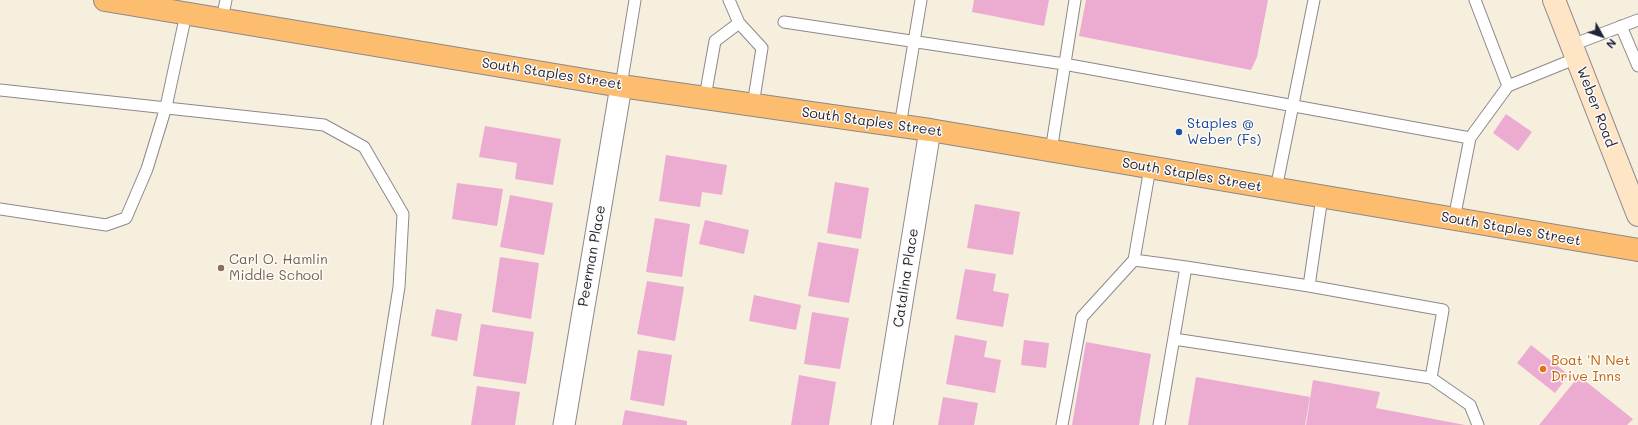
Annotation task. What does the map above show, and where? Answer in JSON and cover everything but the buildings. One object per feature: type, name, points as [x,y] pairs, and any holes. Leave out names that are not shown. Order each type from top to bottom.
[{"type":"main road","name":"South Staples Street","points":[[105,0],[186,14],[224,10],[620,86],[930,130],[1638,250]]},
{"type":"main road","name":"Weber Road","points":[[1554,0],[1638,215]]},
{"type":"street","name":"Peerman Place","points":[[564,425],[620,86]]},
{"type":"street","name":"Catalina Place","points":[[882,425],[930,130]]},
{"type":"lane","points":[[620,86],[635,0]]},
{"type":"lane","points":[[729,0],[739,23],[762,48],[753,105]]},
{"type":"lane","points":[[900,126],[921,0]]},
{"type":"lane","points":[[1051,151],[1075,0]]},
{"type":"lane","points":[[1276,189],[1314,0]]},
{"type":"lane","points":[[1475,0],[1508,86]]},
{"type":"lane","points":[[0,209],[106,225],[126,218],[146,169],[166,107],[186,14]]},
{"type":"lane","points":[[1454,219],[1470,138],[1508,86],[1621,26],[1638,20]]},
{"type":"lane","points":[[784,22],[1064,64],[1470,138]]},
{"type":"lane","points":[[705,97],[715,41],[739,23]]},
{"type":"lane","points":[[1621,26],[1638,66]]},
{"type":"lane","points":[[0,90],[324,125],[364,147],[403,214],[399,287],[376,425]]},
{"type":"lane","points":[[1062,425],[1082,317],[1134,260],[1150,168]]},
{"type":"lane","points":[[1309,286],[1322,197]]},
{"type":"lane","points":[[1134,260],[1309,286],[1443,310],[1431,378]]},
{"type":"lane","points":[[1159,425],[1186,267]]},
{"type":"lane","points":[[1174,339],[1431,378],[1470,405],[1478,425]]},
{"type":"place","name":"Staples @ Weber (Fs)","points":[[1179,132]]},
{"type":"place","name":"Carl O. Hamlin Middle School","points":[[221,268]]},
{"type":"place","name":"Boat 'N Net Drive Inns","points":[[1543,369]]}]
